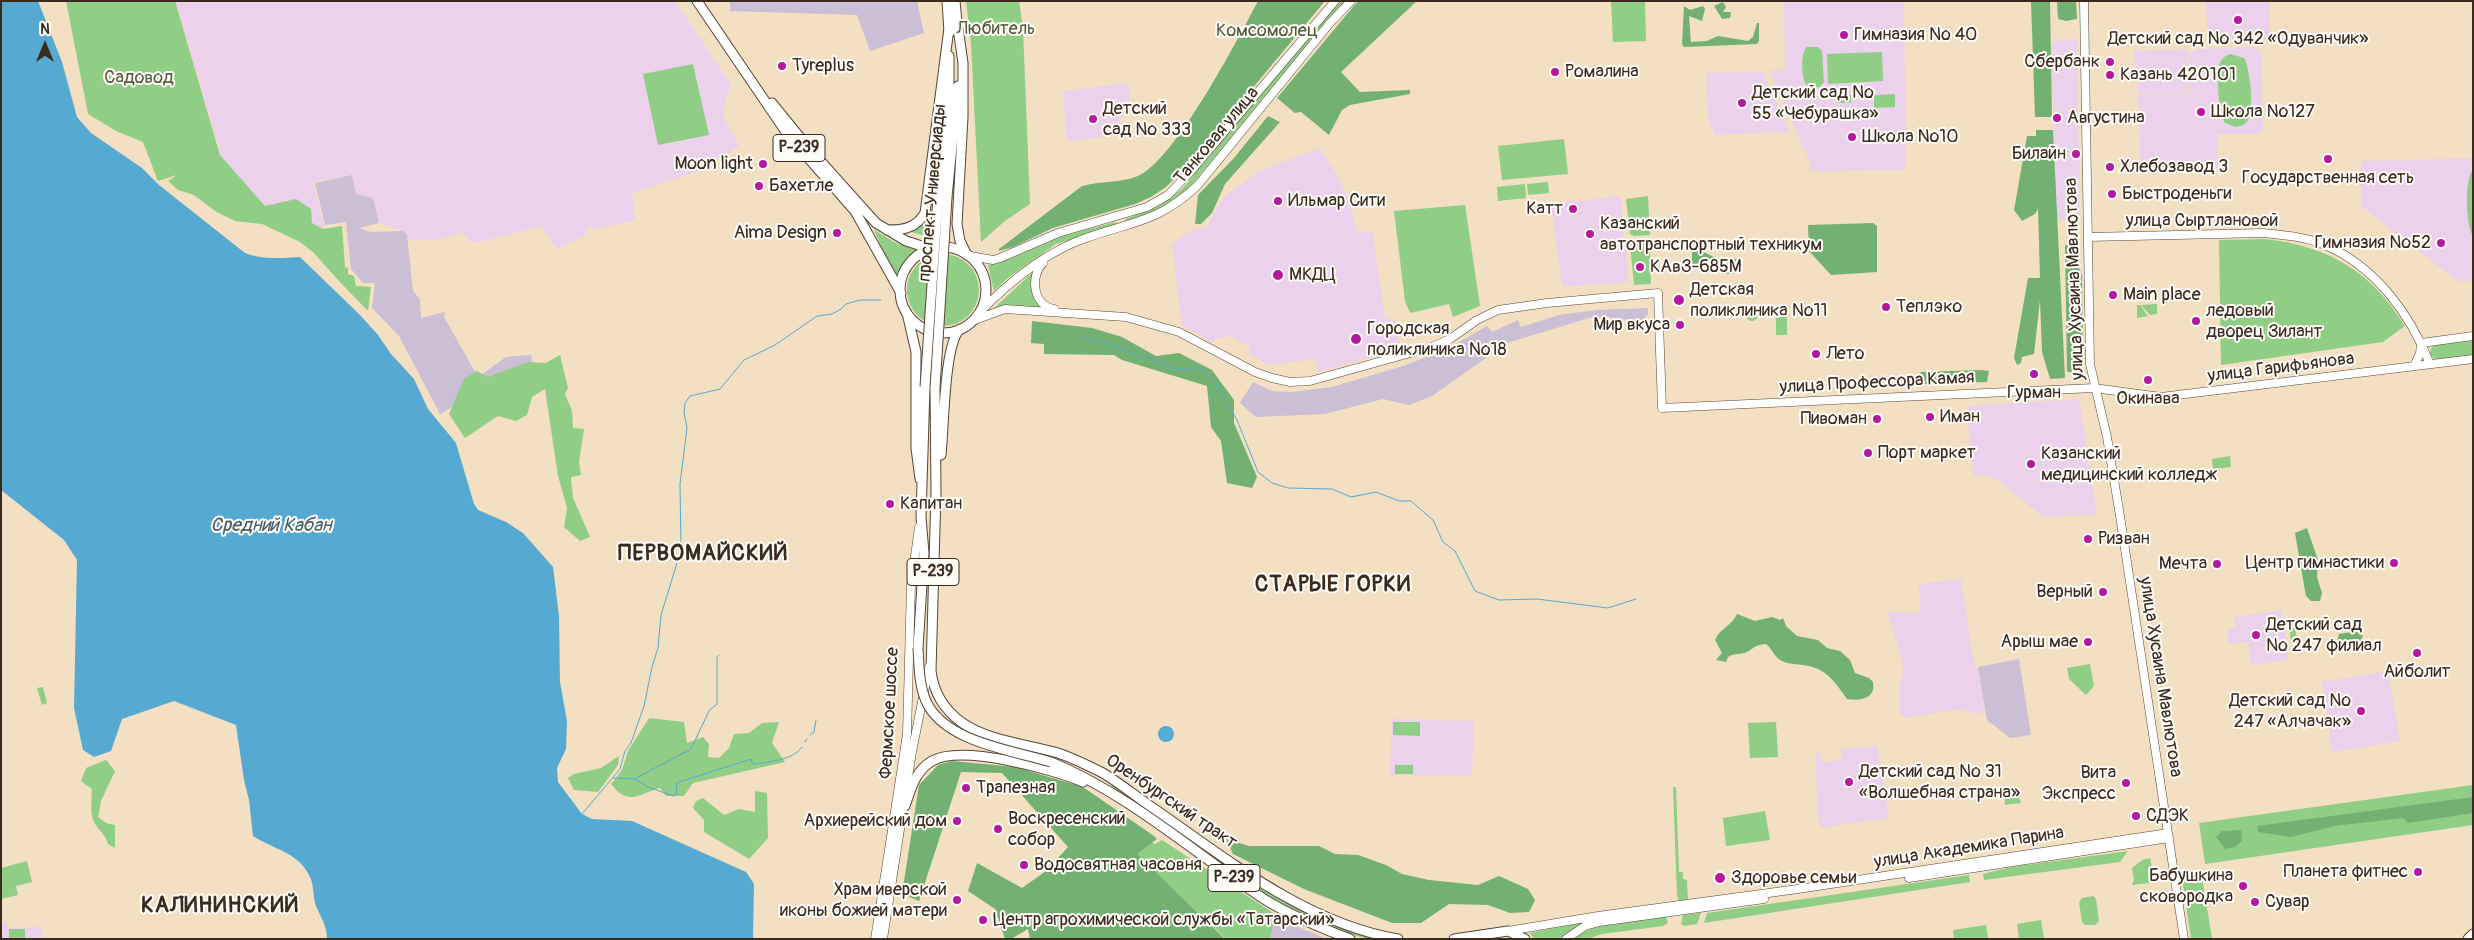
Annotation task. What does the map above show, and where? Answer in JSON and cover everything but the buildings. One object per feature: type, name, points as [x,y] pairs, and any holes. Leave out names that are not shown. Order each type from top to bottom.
[{"type":"main road","name":"Р-239","points":[[697,1],[788,136],[855,211],[901,293],[916,352],[916,448],[922,488]]},
{"type":"main road","name":"Р-239","points":[[703,1],[768,98],[794,132],[857,203],[885,230],[920,246],[943,247],[968,255]]},
{"type":"main road","name":"проспект Универсиады","points":[[935,388],[947,197],[958,93],[953,28],[947,1]]},
{"type":"main road","name":"проспект Универсиады","points":[[925,388],[938,197],[949,93],[955,1]]},
{"type":"main road","points":[[885,230],[902,230],[914,226],[919,223],[925,213],[953,28]]},
{"type":"main road","points":[[953,28],[963,63],[963,117],[957,224],[960,242],[978,266],[985,284],[985,296],[975,318]]},
{"type":"main road","points":[[901,293],[902,280],[911,262],[928,250],[943,247]]},
{"type":"main road","name":"Р-239","points":[[906,311],[919,324],[930,330],[942,332],[961,329]]},
{"type":"main road","name":"Р-239","points":[[936,492],[945,416],[948,354],[954,335],[975,318]]},
{"type":"main road","name":"Оренбургский тракт","points":[[925,388],[921,517],[924,553],[918,648],[920,676],[926,701],[943,723],[952,730],[969,738],[1050,762],[1076,772],[1113,794],[1266,900],[1328,931],[1350,939]]},
{"type":"main road","name":"Оренбургский тракт","points":[[935,388],[936,492],[931,671],[934,689],[947,710],[962,723],[990,735],[1060,754],[1104,774],[1236,866],[1301,906],[1361,930],[1398,939]]},
{"type":"main road","name":"Оренбургский тракт","points":[[905,806],[913,781],[933,761],[949,756],[1022,763],[1055,771],[1113,794]]},
{"type":"main road","points":[[1454,939],[1508,932],[1525,939]]},
{"type":"main road","points":[[2468,939],[2473,934]]},
{"type":"street","name":"Танковая улица","points":[[968,255],[993,260],[1000,258],[1058,233],[1147,207],[1168,195],[1191,171],[1335,1]]},
{"type":"street","name":"Танковая улица","points":[[975,318],[1014,281],[1054,252],[1086,238],[1153,218],[1180,202],[1198,185],[1351,1]]},
{"type":"street","name":"улица Хусаина Мавлютова","points":[[2084,1],[2090,364],[2094,388],[2107,437],[2117,498],[2184,939]]},
{"type":"street","points":[[1119,216],[1123,227]]},
{"type":"street","name":"улица Сыртлановой","points":[[2088,237],[2264,233],[2291,236],[2324,245],[2359,265],[2378,281],[2393,299],[2421,342],[2430,364]]},
{"type":"street","points":[[1054,252],[1037,271],[1035,281],[1037,294],[1047,307],[1074,313]]},
{"type":"street","name":"улица Профессора Камая","points":[[1074,313],[1126,317],[1162,326],[1260,374],[1290,382],[1310,381],[1432,347],[1498,310],[1547,303],[1658,293],[1662,408],[2094,388]]},
{"type":"street","points":[[975,318],[1005,309],[1074,313]]},
{"type":"street","points":[[2414,366],[2420,353],[2421,342],[2473,336]]},
{"type":"street","name":"улица Гарифьянова","points":[[2094,388],[2161,397],[2473,359]]},
{"type":"street","name":"Фермское шоссе","points":[[876,939],[907,734],[911,585],[921,517]]},
{"type":"street","name":"Фермское шоссе","points":[[883,939],[912,752],[931,653]]},
{"type":"street","name":"улица Академика Парина","points":[[1566,939],[1585,926],[1598,922],[2169,835]]},
{"type":"street","name":"улица Академика Парина","points":[[1508,932],[1598,916],[1937,871]]},
{"type":"shaded area","points":[[175,1],[675,1],[731,85],[723,107],[724,118],[739,146],[699,171],[632,193],[635,220],[595,229],[587,228],[584,236],[557,249],[542,226],[474,243],[461,232],[442,239],[408,240],[402,231],[379,223],[373,198],[356,194],[352,175],[313,182],[324,226],[307,244],[213,166],[221,154]]},
{"type":"shaded area","points":[[730,1],[917,1],[924,33],[870,51],[857,15],[730,11]]},
{"type":"shaded area","points":[[1784,1],[1904,1],[1906,170],[1809,171],[1809,160],[1769,70],[1785,69]]},
{"type":"shaded area","name":"Детский сад № 342 «Одуванчик»","points":[[2206,1],[2269,1],[2270,38],[2208,40]]},
{"type":"shaded area","points":[[2077,39],[2080,219],[2056,219],[2051,43],[2056,40]]},
{"type":"shaded area","name":"Школа №127","points":[[2257,47],[2261,56],[2263,130],[2258,134],[2217,134],[2218,169],[2141,170],[2138,95],[2189,94],[2189,55],[2196,49]]},
{"type":"shaded area","points":[[2188,49],[2188,93],[2138,94],[2134,51]]},
{"type":"shaded area","name":"Детский сад № 55 «Чебурашка»","points":[[1762,71],[1790,132],[1715,135],[1708,117],[1706,73]]},
{"type":"shaded area","name":"Детский сад № 333","points":[[1128,83],[1130,102],[1112,136],[1067,141],[1063,91]]},
{"type":"shaded area","name":"МКДЦ","points":[[1320,148],[1337,175],[1351,206],[1356,233],[1372,230],[1385,319],[1391,318],[1394,320],[1401,349],[1318,372],[1316,359],[1268,365],[1250,354],[1249,346],[1231,336],[1217,338],[1212,342],[1182,326],[1172,244],[1190,230],[1206,228],[1224,197],[1257,172]]},
{"type":"shaded area","name":"Гимназия №52","points":[[2473,158],[2473,281],[2457,281],[2361,206],[2361,161]]},
{"type":"shaded area","points":[[352,175],[356,194],[373,198],[379,223],[359,228],[371,232],[403,231],[407,235],[413,291],[420,299],[421,318],[445,312],[444,317],[478,377],[506,357],[531,355],[532,363],[440,414],[399,336],[372,308],[375,283],[363,283],[351,269],[346,222],[325,225],[315,183]]},
{"type":"shaded area","name":"Казанский автотранспортный техникум","points":[[1620,196],[1629,282],[1562,287],[1551,204]]},
{"type":"shaded area","points":[[1648,308],[1648,314],[1643,320],[1610,319],[1610,317],[1589,318],[1507,343],[1432,396],[1409,405],[1383,399],[1325,414],[1256,417],[1240,403],[1253,382],[1272,391],[1291,392],[1332,387],[1403,366],[1445,350],[1487,326],[1492,332],[1518,320],[1521,327],[1559,315],[1597,310]]},
{"type":"shaded area","name":"Казанский медицинский колледж","points":[[2079,399],[2097,515],[2043,517],[1999,481],[1989,476],[1974,476],[1967,406]]},
{"type":"shaded area","points":[[1961,579],[1972,653],[1976,668],[1980,673],[1985,712],[1975,714],[1962,709],[1904,718],[1900,714],[1900,681],[1902,680],[1903,665],[1888,612],[1920,613],[1919,584]]},
{"type":"shaded area","name":"Детский сад № 247 филиал","points":[[2282,610],[2288,660],[2251,665],[2248,642],[2229,644],[2227,629],[2236,628],[2234,617]]},
{"type":"shaded area","points":[[2019,659],[2031,735],[2010,738],[1987,720],[1978,667]]},
{"type":"shaded area","name":"Детский сад № 247 «Алчачак»","points":[[2388,671],[2400,741],[2332,752],[2322,682]]},
{"type":"shaded area","points":[[1392,719],[1474,721],[1472,776],[1390,775]]},
{"type":"shaded area","name":"Детский сад № 31 «Волшебная страна»","points":[[1877,746],[1889,818],[1819,828],[1815,753],[1819,752],[1822,763],[1843,759],[1841,749]]},
{"type":"shaded area","points":[[1284,919],[1327,939],[1270,939],[1275,922],[1281,924]]},
{"type":"shaded area","points":[[7,922],[8,928],[40,927],[44,939],[1,939],[1,924]]},
{"type":"green space","name":"Садовод","points":[[66,1],[175,1],[220,155],[265,206],[296,199],[311,209],[312,223],[323,229],[342,226],[345,267],[348,268],[348,274],[354,276],[356,286],[371,287],[368,311],[314,253],[300,242],[262,224],[235,221],[215,211],[194,195],[178,190],[168,181],[177,175],[158,181],[143,142],[116,131],[88,114]]},
{"type":"green space","name":"Любитель","points":[[966,1],[1019,1],[1023,29],[1030,204],[1005,221],[981,242],[971,44]]},
{"type":"green space","name":"Комсомолец","points":[[1258,1],[1325,1],[1191,162],[1166,187],[1151,197],[1135,204],[1053,228],[1013,247],[999,251],[999,249],[1082,186],[1131,178],[1138,176],[1153,166],[1187,124],[1221,69]]},
{"type":"green space","points":[[1340,1],[1346,1],[1327,21],[1185,193],[1160,211],[1125,222],[1125,219],[1157,207],[1182,189]]},
{"type":"green space","points":[[1358,1],[1417,1],[1341,72],[1360,92],[1410,90],[1410,94],[1350,105],[1342,110],[1329,135],[1301,112],[1295,113],[1277,98]]},
{"type":"green space","points":[[1611,1],[1645,1],[1646,41],[1613,42]]},
{"type":"green space","points":[[2031,1],[2050,1],[2052,117],[2035,117]]},
{"type":"green space","points":[[2057,1],[2076,1],[2077,19],[2066,21],[2058,19]]},
{"type":"green space","points":[[1723,2],[1726,7],[1723,12],[1731,12],[1730,18],[1722,19],[1714,6]]},
{"type":"green space","points":[[1684,6],[1690,10],[1703,6],[1705,9],[1702,21],[1689,16],[1691,42],[1707,41],[1718,36],[1748,41],[1753,37],[1757,23],[1759,23],[1759,41],[1757,44],[1684,47],[1682,44]]},
{"type":"green space","points":[[1807,47],[1818,47],[1822,51],[1824,82],[1820,87],[1808,87],[1804,79],[1802,61]]},
{"type":"green space","points":[[1882,52],[1883,81],[1828,84],[1827,54]]},
{"type":"green space","points":[[2230,54],[2244,58],[2251,88],[2249,118],[2247,122],[2236,127],[2225,123],[2221,112],[2219,95],[2219,65],[2223,58]]},
{"type":"green space","points":[[693,64],[709,135],[658,145],[643,74]]},
{"type":"green space","points":[[1895,94],[1895,107],[1874,108],[1874,95]]},
{"type":"green space","points":[[1836,95],[1851,95],[1851,103],[1836,103]]},
{"type":"green space","points":[[1268,116],[1280,122],[1225,184],[1212,213],[1201,224],[1195,224],[1198,195],[1234,158]]},
{"type":"green space","points":[[2036,130],[2053,130],[2065,378],[2050,379],[2042,352],[2040,300],[2034,354],[2022,357],[2021,363],[2017,365],[2014,358],[2028,278],[2040,278],[2038,209],[2035,214],[2022,221],[2014,210],[2027,136],[2036,136]]},
{"type":"green space","points":[[1564,139],[1568,174],[1502,180],[1498,146]]},
{"type":"green space","points":[[2473,170],[2473,236],[2469,223],[2467,192],[2470,175]]},
{"type":"green space","points":[[1548,182],[1549,193],[1528,195],[1527,184]]},
{"type":"green space","points":[[1525,184],[1526,198],[1498,201],[1497,187]]},
{"type":"green space","points":[[1648,196],[1650,235],[1634,236],[1630,234],[1626,199]]},
{"type":"green space","points":[[1465,205],[1480,306],[1453,317],[1449,304],[1410,313],[1405,301],[1394,211]]},
{"type":"green space","points":[[927,217],[926,236],[908,231],[920,226]]},
{"type":"green space","points":[[1117,223],[1116,226],[1056,244],[1009,277],[994,291],[988,265],[1009,259],[1063,236]]},
{"type":"green space","points":[[1873,223],[1877,226],[1877,272],[1831,275],[1809,251],[1808,225]]},
{"type":"green space","points":[[874,230],[896,243],[919,251],[904,263],[895,278]]},
{"type":"green space","points":[[1650,239],[1651,284],[1634,285],[1630,244],[1635,240]]},
{"type":"green space","points":[[2266,239],[2310,248],[2347,265],[2378,291],[2405,326],[2383,342],[2221,365],[2219,240]]},
{"type":"green space","points":[[2065,245],[2069,245],[2082,275],[2083,366],[2075,373],[2068,372],[2067,370]]},
{"type":"green space","points":[[1695,248],[1716,258],[1736,259],[1738,272],[1728,274],[1722,272],[1714,265],[1692,264],[1692,253]]},
{"type":"green space","points":[[943,254],[963,260],[973,270],[979,290],[973,310],[963,320],[943,326],[923,320],[913,310],[907,290],[913,270],[923,260]]},
{"type":"green space","points":[[1033,272],[1035,298],[1040,308],[992,310]]},
{"type":"green space","points":[[2157,304],[2157,314],[2150,315],[2141,305]]},
{"type":"green space","points":[[2137,305],[2140,305],[2148,316],[2137,318]]},
{"type":"green space","points":[[1752,309],[1758,315],[1752,321],[1746,315]]},
{"type":"green space","points":[[1776,316],[1787,316],[1787,335],[1776,335]]},
{"type":"green space","points":[[1032,321],[1092,328],[1122,337],[1156,356],[1179,353],[1212,370],[1234,400],[1234,423],[1257,477],[1252,488],[1227,483],[1221,441],[1211,427],[1207,386],[1122,360],[1114,355],[1044,354],[1044,344],[1031,343]]},
{"type":"green space","points":[[2473,337],[2473,356],[2440,361],[2432,357],[2430,352],[2433,343]]},
{"type":"green space","points":[[560,355],[568,388],[565,394],[572,411],[573,428],[584,429],[579,462],[581,475],[571,477],[573,498],[590,537],[580,541],[564,527],[567,508],[558,476],[545,389],[532,397],[527,415],[516,421],[498,416],[465,438],[449,414],[464,379],[477,371],[488,377],[528,362],[546,363]]},
{"type":"green space","points":[[1989,371],[1987,382],[1925,384],[1920,372]]},
{"type":"green space","points":[[2230,456],[2231,467],[2213,469],[2212,459]]},
{"type":"green space","points":[[2307,528],[2318,560],[2317,577],[2322,593],[2320,601],[2311,601],[2306,596],[2295,533]]},
{"type":"green space","points":[[1737,614],[1755,621],[1772,617],[1780,620],[1783,618],[1786,626],[1797,636],[1818,640],[1827,648],[1840,651],[1850,660],[1855,673],[1869,678],[1873,682],[1872,692],[1866,698],[1857,700],[1847,699],[1822,671],[1809,666],[1782,661],[1777,658],[1766,644],[1758,645],[1744,653],[1730,656],[1726,662],[1716,660],[1722,653],[1715,640]]},
{"type":"green space","points":[[2289,622],[2295,622],[2297,644],[2291,644]]},
{"type":"green space","points":[[2357,631],[2363,636],[2360,642],[2347,645],[2337,642],[2339,634]]},
{"type":"green space","points":[[2090,664],[2094,686],[2086,695],[2069,679],[2067,668]]},
{"type":"green space","points":[[43,687],[47,703],[42,705],[37,688]]},
{"type":"green space","points":[[649,718],[684,722],[687,743],[703,737],[709,744],[708,757],[719,758],[729,748],[734,734],[749,733],[762,723],[779,722],[772,743],[785,762],[693,783],[684,796],[666,796],[660,788],[639,796],[628,797],[617,791],[611,784],[622,770],[628,751]]},
{"type":"green space","points":[[1393,722],[1420,722],[1420,736],[1393,735]]},
{"type":"green space","points":[[1776,722],[1778,757],[1750,758],[1748,723]]},
{"type":"green space","points":[[619,756],[618,765],[598,792],[574,790],[568,778],[574,774],[601,768]]},
{"type":"green space","points":[[106,760],[115,771],[101,801],[98,817],[106,823],[115,825],[115,848],[108,844],[104,835],[95,824],[91,812],[92,789],[81,781],[86,768]]},
{"type":"green space","points":[[952,761],[1015,767],[1083,787],[1157,839],[1137,854],[1225,939],[1030,939],[1028,929],[1011,939],[1005,939],[995,909],[968,891],[977,863],[1022,888],[1046,871],[1068,847],[1002,773],[961,772],[919,901],[902,894],[919,785],[938,765]]},
{"type":"green space","points":[[1395,765],[1413,765],[1413,774],[1395,774]]},
{"type":"green space","points":[[1113,785],[1207,852],[1271,893],[1305,911],[1377,939],[1341,931],[1272,898],[1190,845],[1112,788]]},
{"type":"green space","points":[[2473,785],[2473,825],[2205,864],[2199,823]]},
{"type":"green space","points":[[1673,787],[1676,787],[1679,872],[1683,872],[1683,879],[1687,880],[1688,900],[1679,901],[1677,895]]},
{"type":"green space","points":[[2016,790],[2021,803],[2005,805],[2004,791]]},
{"type":"green space","points":[[755,791],[767,793],[768,838],[749,859],[704,832],[704,820],[693,808],[696,801],[703,798],[724,815],[739,809],[755,812]]},
{"type":"green space","points":[[2473,797],[2473,813],[2408,823],[2403,818],[2334,826],[2291,837],[2258,832],[2257,826]]},
{"type":"green space","points":[[1092,805],[1155,844],[1162,840],[1278,916],[1270,939],[1226,939],[1089,810]]},
{"type":"green space","points":[[1765,811],[1770,840],[1726,846],[1723,818]]},
{"type":"green space","points":[[2241,830],[2242,841],[2235,847],[2225,849],[2216,837],[2222,831]]},
{"type":"green space","points":[[1226,839],[1249,846],[1319,846],[1335,854],[1358,855],[1386,865],[1402,874],[1429,880],[1478,885],[1499,876],[1528,889],[1535,900],[1529,912],[1510,913],[1488,905],[1449,904],[1421,923],[1392,923],[1304,889],[1233,854]]},
{"type":"green space","points":[[2128,851],[2120,862],[1984,880],[1983,874],[2011,867]]},
{"type":"green space","points":[[2150,858],[2153,871],[2150,874],[2149,883],[2132,885],[2134,879],[2132,868],[2142,860]]},
{"type":"green space","points":[[27,861],[32,882],[16,886],[18,895],[1,899],[1,868]]},
{"type":"green space","points":[[2201,871],[2212,939],[2191,939],[2182,878],[2188,873]]},
{"type":"green space","points":[[1969,875],[1970,882],[1704,923],[1707,913]]},
{"type":"green space","points":[[2094,896],[2099,921],[2095,925],[2085,925],[2082,922],[2079,902],[2082,898]]},
{"type":"green space","points":[[1701,913],[1697,924],[1684,926],[1681,924],[1683,915]]},
{"type":"green space","points":[[1666,916],[1668,923],[1663,926],[1602,934],[1587,939],[1572,939],[1605,924]]},
{"type":"green space","points":[[2041,920],[2044,939],[2019,939],[2017,924]]},
{"type":"green space","points":[[1586,922],[1561,939],[1535,939],[1529,933]]},
{"type":"green space","points":[[1986,925],[1988,939],[1954,939],[1953,930]]},
{"type":"green space","points":[[9,929],[25,929],[25,939],[9,939]]},
{"type":"water","name":"Средний Кабан","points":[[1,1],[38,1],[62,62],[77,117],[91,133],[142,168],[159,185],[245,253],[265,258],[300,257],[360,315],[414,379],[428,409],[456,443],[474,504],[478,510],[506,522],[523,533],[553,567],[559,616],[560,682],[567,721],[566,749],[557,768],[558,782],[582,814],[592,819],[632,821],[746,872],[754,884],[753,939],[327,939],[325,926],[315,903],[311,879],[306,870],[293,857],[253,836],[236,725],[174,701],[122,719],[111,751],[94,757],[83,750],[74,708],[77,560],[64,540],[1,490]]},
{"type":"water","points":[[1163,726],[1169,726],[1174,731],[1172,740],[1163,742],[1158,737],[1158,731]]},
{"type":"waterway","points":[[582,814],[620,769],[625,751],[631,743],[644,706],[658,648],[661,615],[681,550],[680,484],[687,428],[684,413],[685,403],[690,396],[720,389],[744,360],[775,345],[817,316],[832,314],[846,304],[860,300],[881,300]]},
{"type":"waterway","points":[[1084,338],[1098,341],[1180,370],[1199,367],[1214,381],[1237,420],[1258,472],[1272,483],[1288,488],[1332,489],[1351,497],[1376,492],[1399,501],[1411,501],[1433,520],[1443,542],[1455,551],[1475,591],[1499,600],[1537,599],[1608,608],[1636,599]]},
{"type":"waterway","points":[[636,778],[691,749],[709,711],[717,704],[717,657],[719,655]]},
{"type":"waterway","points":[[810,735],[814,732],[816,720]]},
{"type":"waterway","points":[[613,778],[635,779],[648,787],[673,796],[677,794],[676,783],[751,759],[753,764],[782,759],[794,755],[802,747]]},
{"type":"place","name":"Детский сад № 342 «Одуванчик»","points":[[2238,20]]},
{"type":"place","name":"Гимназия № 40","points":[[1844,35]]},
{"type":"place","name":"Сбербанк","points":[[2110,62]]},
{"type":"place","name":"Tyreplus","points":[[782,66]]},
{"type":"place","name":"Ромалина","points":[[1555,72]]},
{"type":"place","name":"Казань 420101","points":[[2110,75]]},
{"type":"place","name":"Детский сад № 55 «Чебурашка»","points":[[1742,103]]},
{"type":"place","name":"Школа №127","points":[[2201,112]]},
{"type":"place","name":"Августина","points":[[2057,118]]},
{"type":"place","name":"Детский сад № 333","points":[[1093,119]]},
{"type":"place","name":"Школа №10","points":[[1852,137]]},
{"type":"place","name":"Билайн","points":[[2076,154]]},
{"type":"place","name":"Государственная сеть","points":[[2328,159]]},
{"type":"place","name":"Moon light","points":[[763,164]]},
{"type":"place","name":"Хлебозавод 3","points":[[2110,167]]},
{"type":"place","name":"Бахетле","points":[[759,186]]},
{"type":"place","name":"Быстроденьги","points":[[2112,194]]},
{"type":"place","name":"Ильмар Сити","points":[[1278,201]]},
{"type":"place","name":"Катт","points":[[1573,209]]},
{"type":"place","name":"Aima Design","points":[[837,233]]},
{"type":"place","name":"Казанский автотранспортный техникум","points":[[1590,234]]},
{"type":"place","name":"Гимназия №52","points":[[2441,243]]},
{"type":"place","name":"КАвЗ-685М","points":[[1640,267]]},
{"type":"place","name":"МКДЦ","points":[[1278,275]]},
{"type":"place","name":"Main place","points":[[2113,295]]},
{"type":"place","name":"Детская поликлиника №11","points":[[1679,300]]},
{"type":"place","name":"Теплэко","points":[[1886,307]]},
{"type":"place","name":"ледовый дворец Зилант","points":[[2196,321]]},
{"type":"place","name":"Мир вкуса","points":[[1680,325]]},
{"type":"place","name":"Городская поликлиника №18","points":[[1356,339]]},
{"type":"place","name":"Лето","points":[[1816,354]]},
{"type":"place","name":"Гурман","points":[[2034,374]]},
{"type":"place","name":"Окинава","points":[[2148,380]]},
{"type":"place","name":"Иман","points":[[1930,417]]},
{"type":"place","name":"Пивоман","points":[[1877,419]]},
{"type":"place","name":"Порт маркет","points":[[1868,453]]},
{"type":"place","name":"Казанский медицинский колледж","points":[[2031,464]]},
{"type":"place","name":"Капитан","points":[[890,504]]},
{"type":"place","name":"Ризван","points":[[2088,539]]},
{"type":"place","name":"Центр гимнастики","points":[[2394,563]]},
{"type":"place","name":"Мечта","points":[[2217,564]]},
{"type":"place","name":"Верный","points":[[2103,592]]},
{"type":"place","name":"Детский сад № 247 филиал","points":[[2256,635]]},
{"type":"place","name":"Арыш мае","points":[[2088,642]]},
{"type":"place","name":"Айболит","points":[[2417,653]]},
{"type":"place","name":"Детский сад № 247 «Алчачак»","points":[[2361,711]]},
{"type":"place","name":"Детский сад № 31 «Волшебная страна»","points":[[1849,782]]},
{"type":"place","name":"Вита Экспресс","points":[[2126,783]]},
{"type":"place","name":"Трапезная","points":[[966,788]]},
{"type":"place","name":"СДЭК","points":[[2136,816]]},
{"type":"place","name":"Архиерейский дом","points":[[957,821]]},
{"type":"place","name":"Воскресенский собор","points":[[998,829]]},
{"type":"place","name":"Водосвятная часовня","points":[[1024,865]]},
{"type":"place","name":"Планета фитнес","points":[[2418,872]]},
{"type":"place","name":"Здоровье семьи","points":[[1720,878]]},
{"type":"place","name":"Бабушкина сковородка","points":[[2243,886]]},
{"type":"place","name":"Храм иверской иконы божией матери","points":[[957,900]]},
{"type":"place","name":"Сувар","points":[[2255,902]]},
{"type":"place","name":"Центр агрохимической службы «Татарский»","points":[[983,920]]},
{"type":"district","name":"ПЕРВОМАЙСКИЙ","points":[[703,554]]},
{"type":"district","name":"СТАРЫЕ ГОРКИ","points":[[1333,585]]},
{"type":"district","name":"КАЛИНИНСКИЙ","points":[[220,906]]}]
